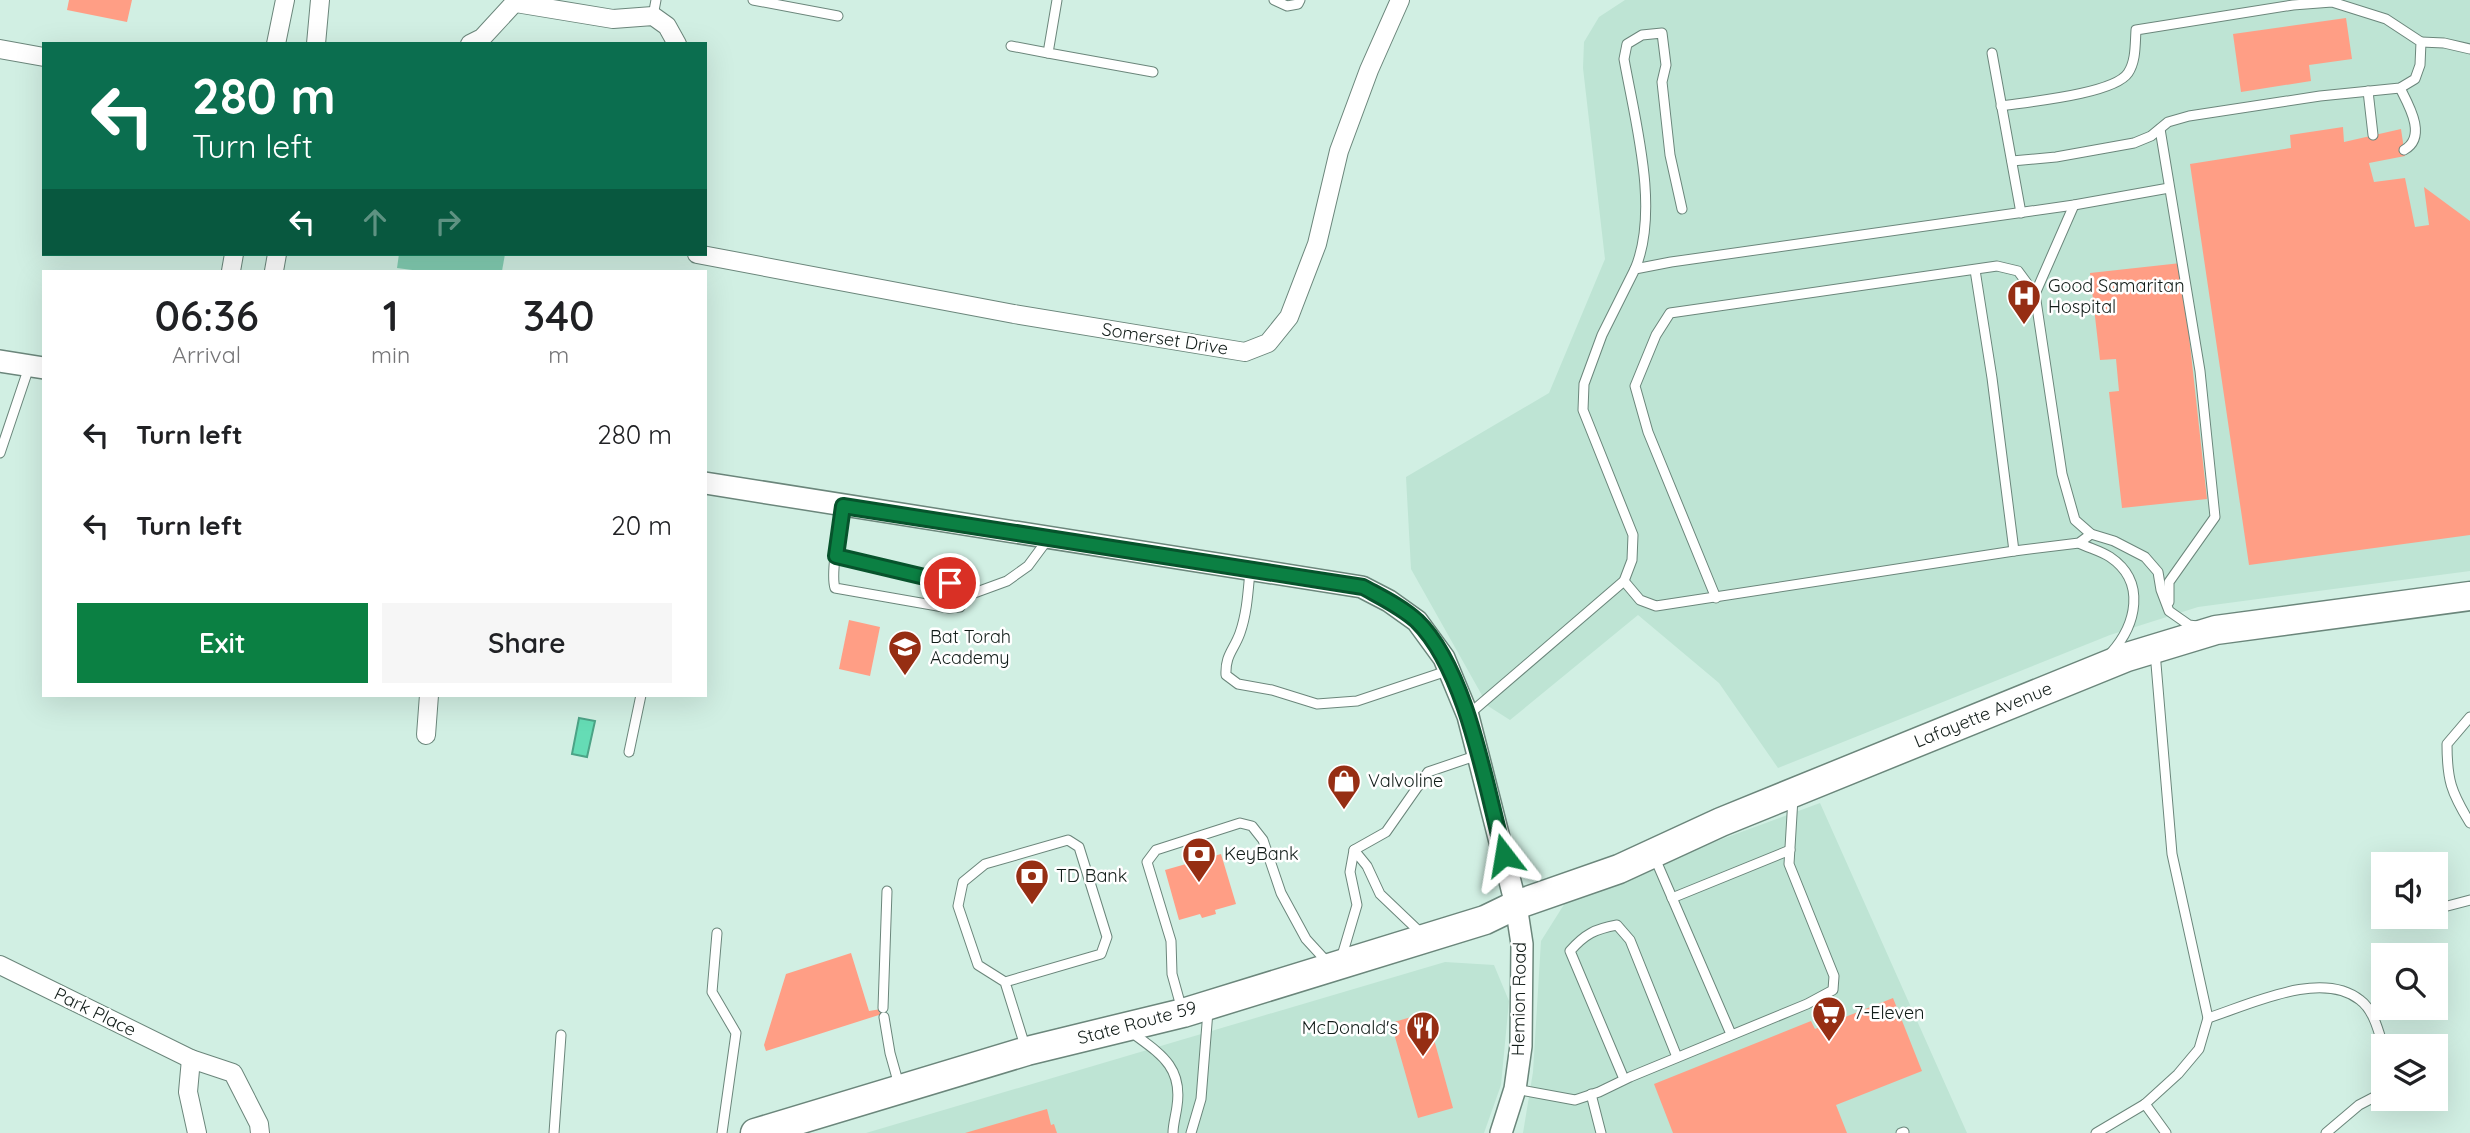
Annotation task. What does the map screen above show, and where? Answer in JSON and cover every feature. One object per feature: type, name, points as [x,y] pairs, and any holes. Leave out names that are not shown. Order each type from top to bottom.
[{"type":"main road","name":"Lafayette Avenue","points":[[1516,905],[1619,869],[1793,793],[2086,673],[2154,648],[2216,630],[2470,596]]},
{"type":"main road","name":"State Route 59","points":[[755,1133],[1027,1051],[1127,1029],[1196,1009],[1427,939],[1485,920],[1516,905]]},
{"type":"street","points":[[276,42],[285,0]]},
{"type":"street","points":[[316,42],[320,0]]},
{"type":"street","name":"Somerset Drive","points":[[707,256],[1014,314],[1245,352],[1268,343],[1289,317],[1317,244],[1339,151],[1369,69],[1400,0]]},
{"type":"street","points":[[474,42],[482,38],[517,1],[613,19],[655,8],[676,42]]},
{"type":"street","points":[[0,49],[42,57]]},
{"type":"street","points":[[0,361],[37,367]]},
{"type":"street","name":"Hemion Road","points":[[707,484],[1363,587],[1417,621],[1444,658],[1468,716],[1516,905],[1522,944],[1521,1046],[1515,1089],[1502,1133]]},
{"type":"street","points":[[426,735],[429,697]]},
{"type":"street","name":"Park Place","points":[[0,965],[191,1059],[233,1073],[259,1124],[260,1133]]},
{"type":"street","points":[[191,1059],[187,1092],[197,1133]]},
{"type":"lane","points":[[753,0],[838,16]]},
{"type":"lane","points":[[1048,53],[1058,0]]},
{"type":"lane","points":[[1274,0],[1287,6],[1298,4],[1300,0]]},
{"type":"lane","points":[[2001,106],[2091,91],[2114,84],[2126,76],[2134,61],[2136,30],[2293,5],[2332,2],[2386,19],[2421,42],[2444,43],[2470,49]]},
{"type":"lane","points":[[1468,716],[1624,581],[1632,560],[1633,535],[1583,410],[1584,384],[1602,335],[1641,255],[1647,199],[1624,59],[1627,44],[1642,35],[1662,33],[1666,65],[1662,82],[1670,155],[1682,209]]},
{"type":"lane","points":[[2011,161],[2056,157],[2134,143],[2151,136],[2168,122],[2189,116],[2400,88],[2415,79],[2420,65],[2421,42]]},
{"type":"lane","points":[[1011,46],[1153,72]]},
{"type":"lane","points":[[1992,53],[2021,213]]},
{"type":"lane","points":[[2400,88],[2414,115],[2415,136],[2404,150]]},
{"type":"lane","points":[[2368,91],[2373,135]]},
{"type":"lane","points":[[2160,129],[2200,371],[2215,517],[2169,582],[2169,611]]},
{"type":"lane","points":[[1635,269],[2074,205],[2169,188]]},
{"type":"lane","points":[[2035,294],[2074,205]]},
{"type":"lane","points":[[1716,598],[1648,432],[1635,386],[1656,335],[1670,313],[1997,266],[2018,271],[2035,294],[2062,474],[2075,520],[2091,534],[2114,541],[2145,557],[2158,572],[2169,611],[2189,625],[2216,630]]},
{"type":"lane","points":[[1975,270],[2014,551]]},
{"type":"lane","points":[[0,453],[37,367]]},
{"type":"lane","points":[[843,506],[833,583],[835,588],[949,608],[960,607],[967,596],[1007,581],[1028,566],[1048,539]]},
{"type":"lane","points":[[1624,581],[1640,600],[1656,606],[2079,543],[2091,534]]},
{"type":"lane","points":[[2079,543],[2110,557],[2125,571],[2133,591],[2133,618],[2123,639],[2109,655],[2086,673]]},
{"type":"lane","points":[[836,556],[950,583],[967,596]]},
{"type":"lane","points":[[1250,571],[1247,606],[1240,634],[1226,661],[1226,675],[1238,684],[1272,690],[1317,704],[1357,701],[1449,670]]},
{"type":"lane","points":[[2097,1133],[2145,1104],[2178,1074],[2199,1049],[2208,1018],[2172,854],[2154,648]]},
{"type":"lane","points":[[629,752],[641,697]]},
{"type":"lane","points":[[2470,717],[2447,744],[2447,769],[2453,795],[2470,823]]},
{"type":"lane","points":[[1354,850],[1386,832],[1428,772],[1478,755]]},
{"type":"lane","points":[[1515,1089],[1575,1100],[1807,1004],[1833,990],[1834,976],[1789,864],[1793,793]]},
{"type":"lane","points":[[1191,1133],[1201,1099],[1196,1009],[1172,974],[1171,941],[1147,862],[1156,850],[1240,823],[1252,826],[1263,841],[1281,894],[1306,939],[1336,965],[1357,905],[1350,872],[1354,850]]},
{"type":"lane","points":[[1005,982],[1101,954],[1107,937],[1079,847],[1068,840],[985,864],[963,882],[958,906],[978,965],[1005,982],[1027,1051]]},
{"type":"lane","points":[[1354,850],[1367,866],[1380,894],[1427,939]]},
{"type":"lane","points":[[1672,898],[1790,850]]},
{"type":"lane","points":[[1653,853],[1731,1034]]},
{"type":"lane","points":[[887,891],[883,1012],[890,1054],[901,1090]]},
{"type":"lane","points":[[2448,906],[2470,900]]},
{"type":"lane","points":[[1624,1079],[1570,951],[1582,937],[1602,928],[1617,925],[1630,940],[1677,1057]]},
{"type":"lane","points":[[717,933],[712,992],[736,1033],[722,1133]]},
{"type":"lane","points":[[2208,1018],[2277,995],[2313,987],[2339,988],[2362,1000],[2375,1020],[2379,1034]]},
{"type":"lane","points":[[1127,1029],[1159,1053],[1175,1073],[1178,1104],[1173,1133]]},
{"type":"lane","points":[[554,1133],[561,1035]]},
{"type":"lane","points":[[1591,1094],[1601,1133]]},
{"type":"lane","points":[[2326,1133],[2359,1105],[2371,1099]]},
{"type":"lane","points":[[2145,1104],[2165,1133]]},
{"type":"shaded area","name":"Good Samaritan Hospital","points":[[1625,0],[2470,0],[2470,571],[2198,607],[2110,635],[1778,768],[1719,683],[1638,615],[1510,720],[1488,706],[1411,569],[1406,477],[1549,393],[1605,259],[1583,68],[1584,42],[1599,17]]},
{"type":"shaded area","points":[[399,256],[505,256],[502,270],[397,268]]},
{"type":"shaded area","points":[[579,718],[595,721],[587,757],[572,754]]},
{"type":"shaded area","points":[[1820,803],[1967,1133],[1523,1133],[1533,1072],[1541,941],[1570,895]]},
{"type":"shaded area","points":[[1445,962],[1494,965],[1509,1001],[1501,1085],[1484,1133],[866,1133]]},
{"type":"building","points":[[69,0],[132,0],[127,22],[67,10]]},
{"type":"building","points":[[2346,18],[2352,59],[2309,65],[2311,81],[2241,92],[2233,34]]},
{"type":"building","points":[[2343,127],[2344,142],[2401,129],[2405,156],[2369,163],[2374,182],[2405,178],[2415,227],[2429,225],[2424,187],[2470,221],[2470,535],[2249,565],[2190,164],[2291,148],[2290,135]]},
{"type":"building","points":[[2181,263],[2207,499],[2122,508],[2109,392],[2119,391],[2116,359],[2100,360],[2090,273]]},
{"type":"building","points":[[849,620],[880,627],[870,676],[839,669]]},
{"type":"building","points":[[1221,854],[1236,904],[1215,910],[1216,914],[1202,918],[1200,914],[1179,920],[1165,870]]},
{"type":"building","points":[[851,953],[869,1011],[881,1009],[882,1014],[766,1051],[764,1045],[786,974]]},
{"type":"building","points":[[1893,998],[1922,1071],[1836,1105],[1847,1133],[1673,1133],[1654,1084],[1811,1021],[1815,1029]]},
{"type":"building","points":[[1421,1014],[1425,1026],[1430,1025],[1453,1108],[1418,1118],[1391,1023]]},
{"type":"building","points":[[1047,1109],[1051,1125],[1054,1124],[1057,1133],[965,1133]]},
{"type":"place","name":"Good Samaritan Hospital","points":[[2024,326]]},
{"type":"place","name":"Bat Torah Academy","points":[[905,677]]},
{"type":"place","name":"Valvoline","points":[[1344,811]]},
{"type":"place","name":"KeyBank","points":[[1199,884]]},
{"type":"place","name":"TD Bank","points":[[1032,906]]},
{"type":"place","name":"7-Eleven","points":[[1829,1043]]},
{"type":"place","name":"McDonald's","points":[[1423,1058]]},
{"type":"route","points":[[950,583],[836,556],[843,506],[1363,587],[1417,621],[1444,658],[1468,716],[1504,855]]}]
